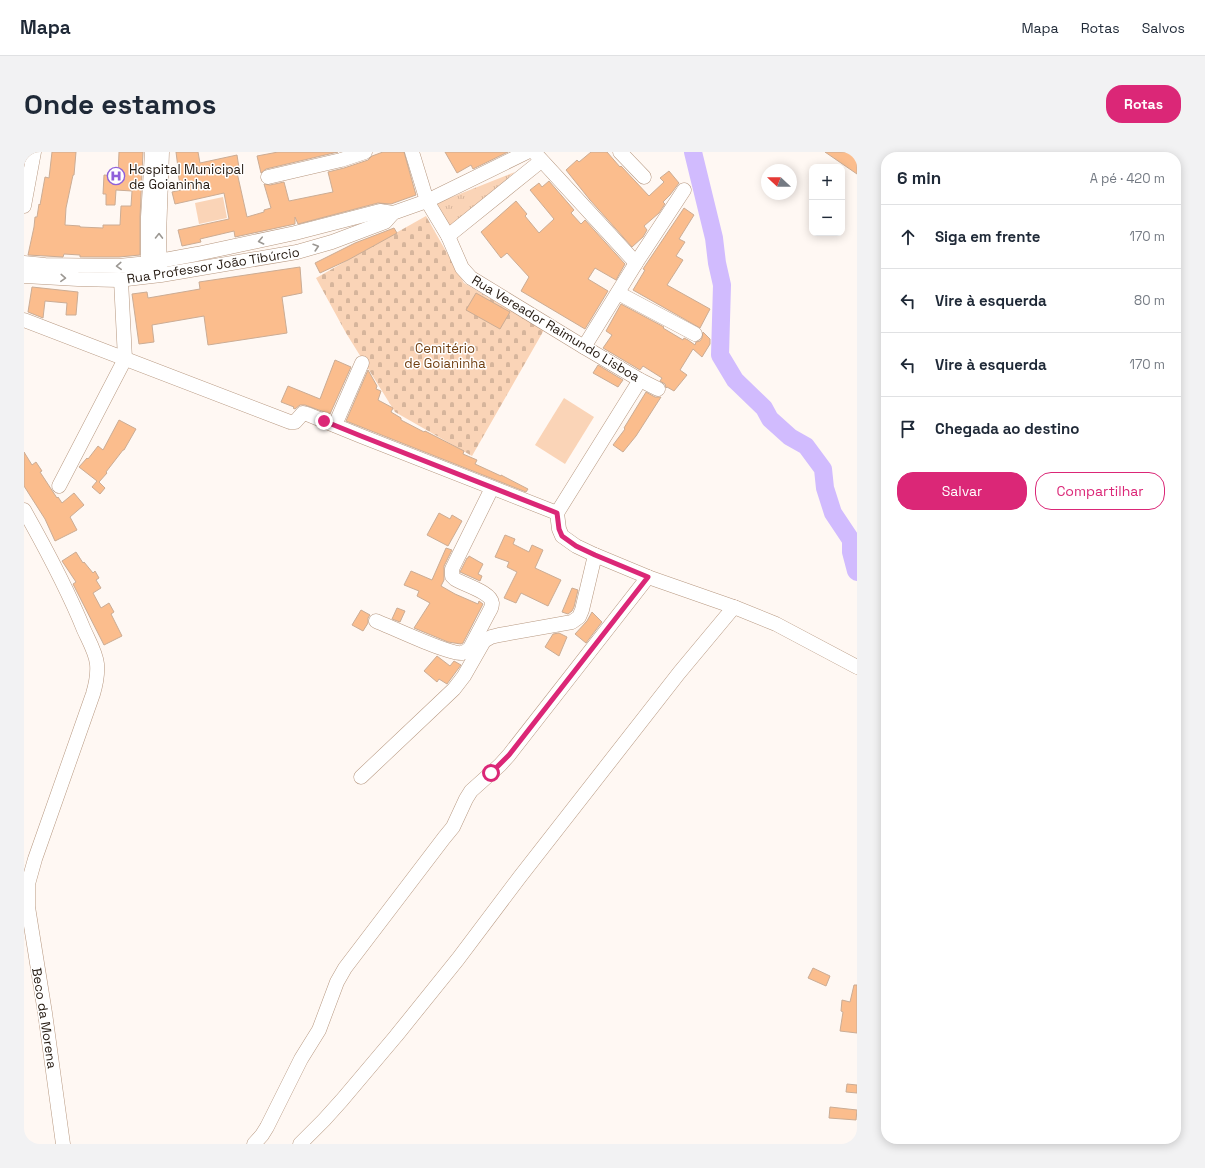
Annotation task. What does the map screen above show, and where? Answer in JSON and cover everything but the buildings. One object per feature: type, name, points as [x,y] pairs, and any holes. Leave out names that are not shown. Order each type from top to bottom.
[{"type":"street","points":[[24,206],[28,167],[34,152]]},
{"type":"street","points":[[152,152],[156,175],[154,269]]},
{"type":"street","points":[[156,175],[162,152]]},
{"type":"street","points":[[268,177],[341,160],[365,152]]},
{"type":"street","name":"Rua Vereador Raimundo Lisboa","points":[[412,152],[427,201],[448,236],[462,268],[471,278],[584,347],[658,389]]},
{"type":"street","name":"Rua Professor João Tibúrcio","points":[[24,263],[46,265],[119,266],[154,269],[259,259],[310,249],[385,222],[393,213],[427,201],[527,152]]},
{"type":"street","points":[[620,152],[644,177]]},
{"type":"street","points":[[448,236],[538,156],[636,263]]},
{"type":"street","points":[[584,347],[636,263],[684,190]]},
{"type":"street","name":"Rua Professor João Tibúrcio","points":[[24,276],[121,280],[154,269]]},
{"type":"street","points":[[59,486],[124,358],[121,280]]},
{"type":"street","points":[[618,293],[695,334]]},
{"type":"street","points":[[24,320],[290,422],[295,422],[302,413],[313,416],[557,513]]},
{"type":"street","points":[[335,426],[362,363]]},
{"type":"street","points":[[640,380],[557,513],[559,529],[562,536],[576,546],[648,577],[734,607],[776,624],[857,667]]},
{"type":"street","points":[[376,621],[443,649],[462,653],[470,648],[492,606],[492,602],[488,596],[455,579],[452,576],[452,569],[492,488]]},
{"type":"street","name":"Beco da Morena","points":[[24,510],[79,616],[97,663],[97,681],[93,694],[29,879],[28,894],[30,921],[45,1013],[63,1144]]},
{"type":"street","points":[[361,777],[454,689],[464,676],[484,641],[499,635],[572,622],[579,617],[595,555]]},
{"type":"street","points":[[254,1144],[267,1127],[301,1059],[319,1030],[337,982],[345,968],[449,833],[471,791],[509,755],[648,577]]},
{"type":"street","points":[[300,1144],[338,1105],[396,1036],[679,673],[734,607]]},
{"type":"green space","points":[[515,172],[449,227],[437,203]]},
{"type":"green space","points":[[223,197],[227,218],[199,224],[195,203]]},
{"type":"green space","name":"Cemitério de Goianinha","points":[[426,216],[464,283],[544,330],[472,456],[395,412],[346,333],[316,278]]},
{"type":"green space","points":[[564,398],[594,417],[565,464],[535,445]]},
{"type":"waterway","points":[[693,152],[714,238],[717,263],[722,285],[720,355],[735,380],[764,408],[770,419],[790,437],[806,446],[823,469],[825,488],[833,513],[851,540],[851,552],[857,572]]},
{"type":"place","name":"Hospital Municipal de Goianinha","points":[[116,176]]},
{"type":"route","points":[[324,421],[557,513],[559,529],[562,536],[576,546],[648,577],[509,755],[491,773]]}]
